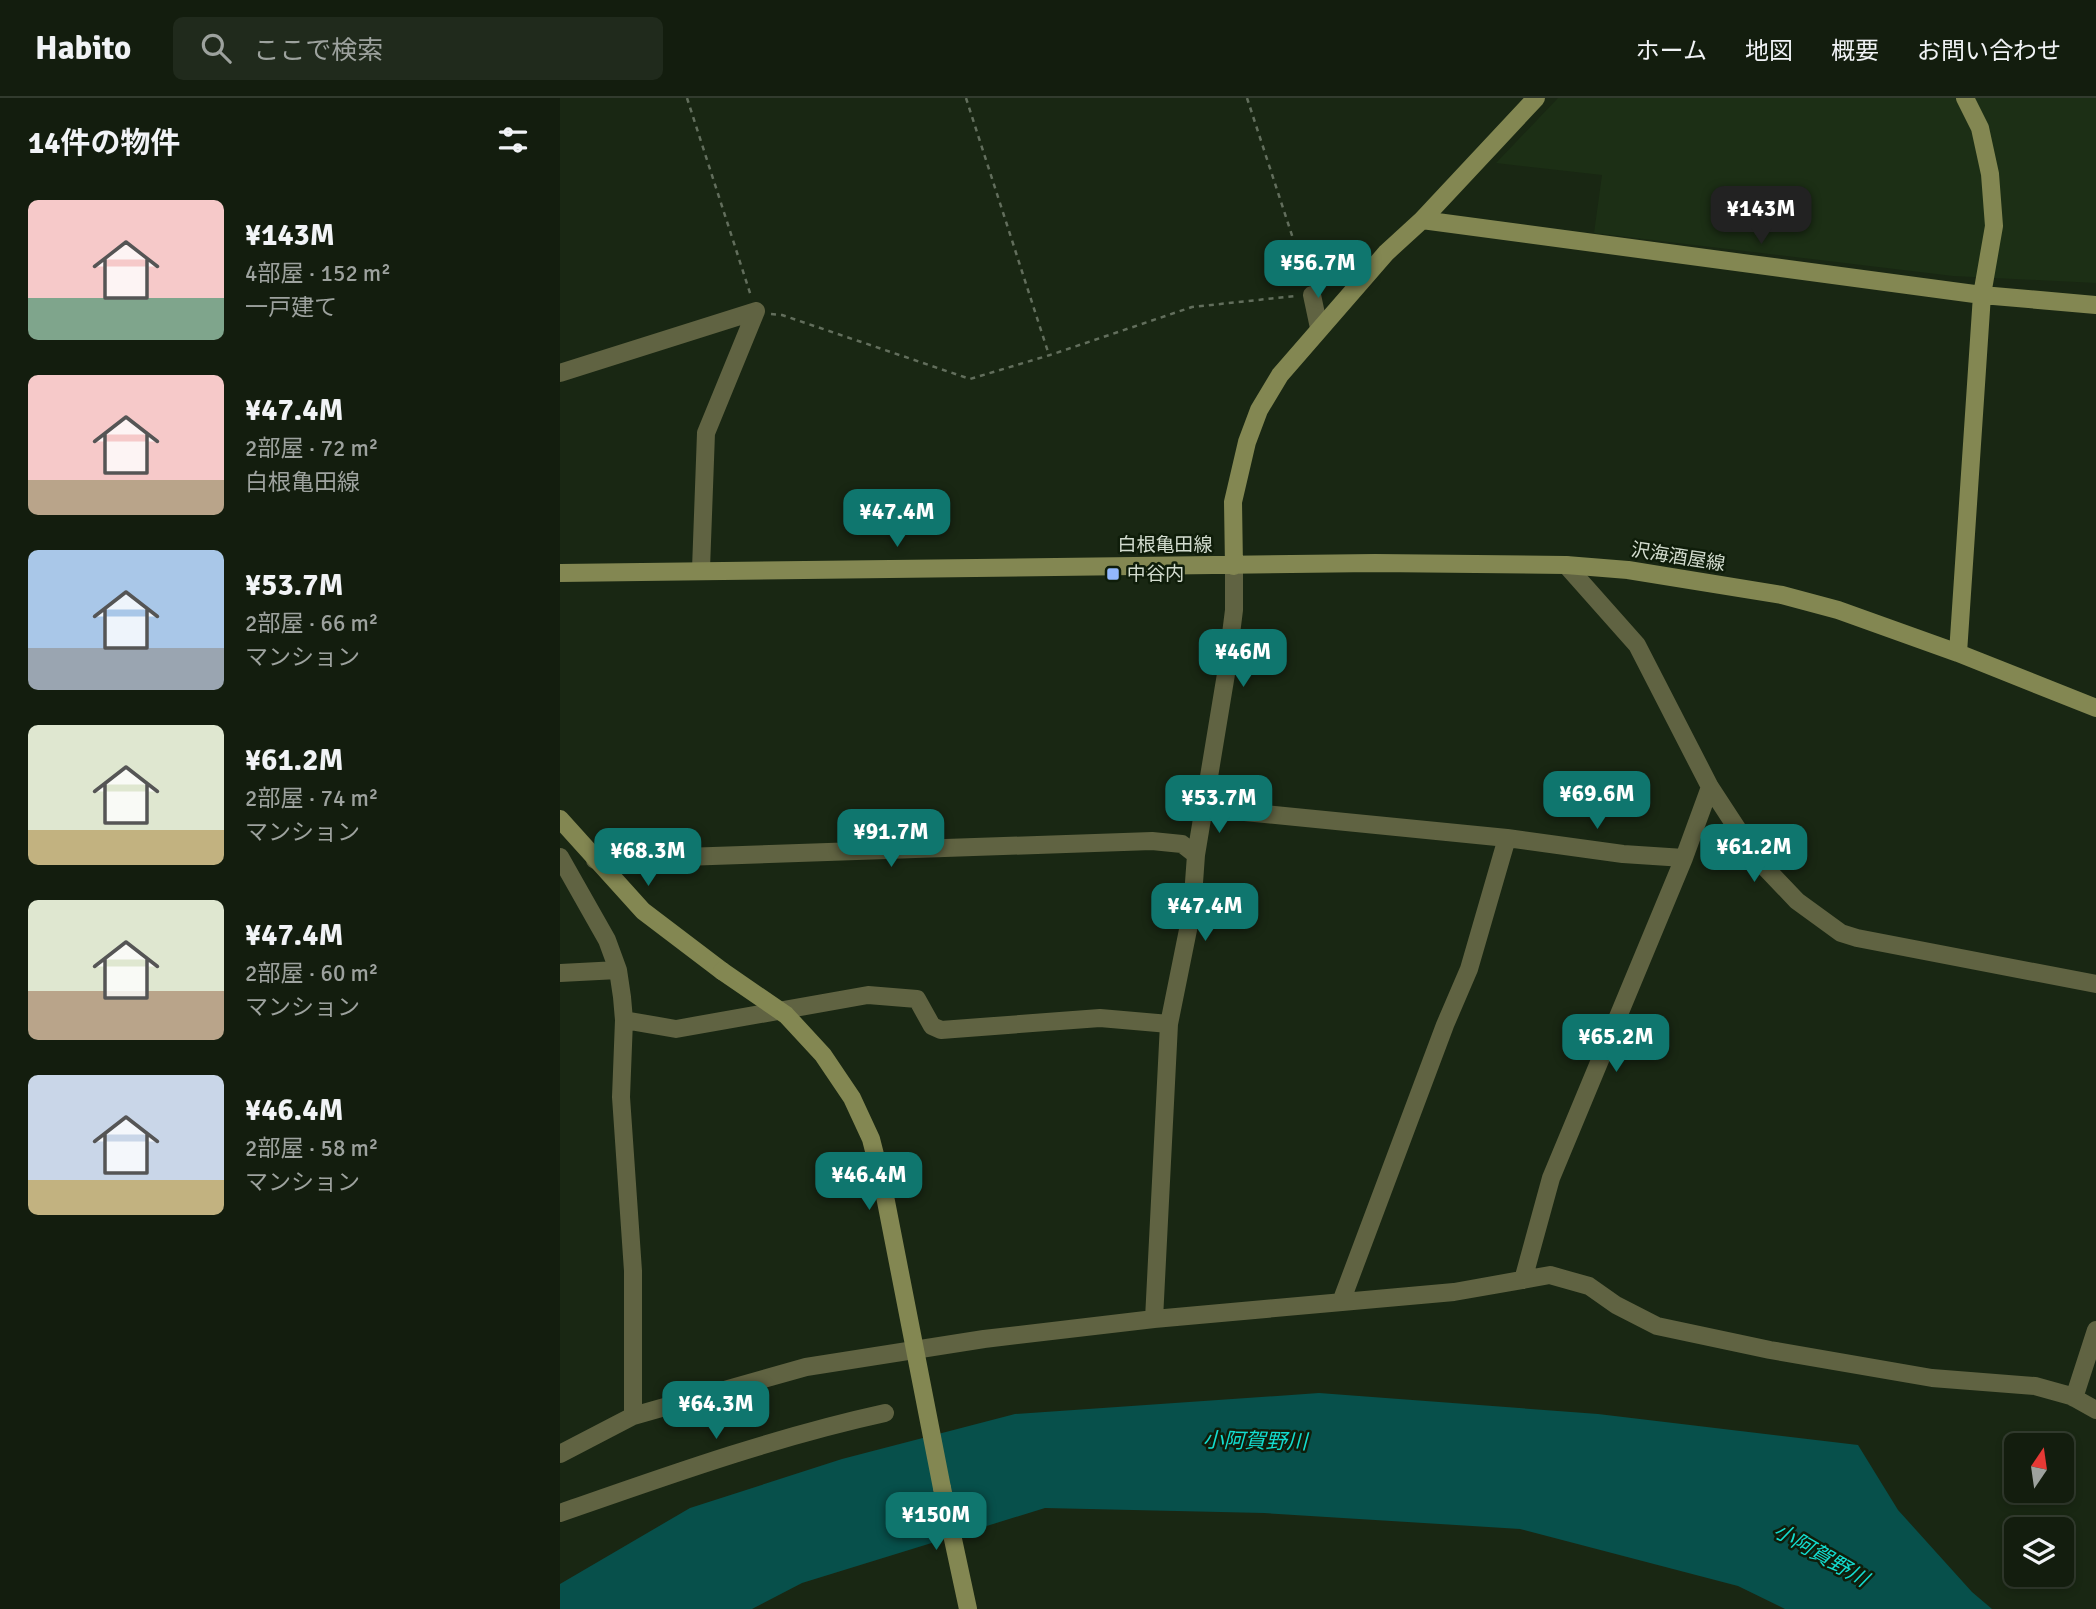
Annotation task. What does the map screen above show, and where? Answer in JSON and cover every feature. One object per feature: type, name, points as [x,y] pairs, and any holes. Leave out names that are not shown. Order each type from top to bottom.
[{"type":"street","name":"白根亀田線","points":[[560,573],[701,569],[1234,566],[1233,502],[1247,442],[1259,410],[1280,375],[1386,253],[1422,220],[1536,98]]},
{"type":"street","points":[[1958,653],[1982,295],[1994,226],[1990,174],[1980,128],[1965,98]]},
{"type":"street","points":[[1422,220],[1982,295],[2096,305]]},
{"type":"street","points":[[1312,295],[1319,328]]},
{"type":"street","points":[[560,373],[756,312]]},
{"type":"street","points":[[701,569],[706,433],[756,312]]},
{"type":"street","name":"沢海酒屋線","points":[[1234,566],[1375,563],[1566,565],[1653,573],[1782,595],[1838,610],[1958,653],[2096,708]]},
{"type":"street","points":[[1566,565],[1637,645],[1710,788],[1757,859],[1797,901],[1841,933],[1945,956],[2096,984]]},
{"type":"street","points":[[1154,1319],[1169,1024],[1192,910],[1196,855],[1234,610],[1234,566]]},
{"type":"street","points":[[1523,1280],[1551,1178],[1684,858],[1710,788]]},
{"type":"street","points":[[1204,808],[1507,838],[1623,854],[1684,858]]},
{"type":"street","points":[[560,819],[643,911],[786,1015],[823,1055],[852,1098],[871,1139],[883,1186],[968,1609]]},
{"type":"street","points":[[1341,1302],[1435,1051],[1469,969],[1507,838]]},
{"type":"street","points":[[595,860],[1152,841],[1182,844],[1196,855]]},
{"type":"street","points":[[560,857],[607,940],[618,970],[624,1020],[621,1097],[633,1271],[634,1416]]},
{"type":"street","points":[[560,974],[618,970]]},
{"type":"street","points":[[624,1020],[676,1029],[868,995],[917,999],[932,1026],[941,1030],[1100,1018],[1169,1024]]},
{"type":"street","points":[[560,1454],[634,1416],[806,1367],[984,1339],[1154,1319],[1454,1292],[1550,1275],[1589,1286],[1616,1305],[1657,1326],[1758,1348],[1932,1378],[2035,1386],[2074,1398],[2096,1410]]},
{"type":"street","points":[[2074,1398],[2096,1330]]},
{"type":"street","points":[[560,1513],[839,1423],[885,1413]]},
{"type":"path","points":[[687,98],[756,312],[782,315],[970,379],[1192,307],[1312,295],[1247,98]]},
{"type":"path","points":[[966,98],[1049,355]]},
{"type":"shaded area","points":[[1558,98],[2096,98],[2096,283],[1953,276],[1594,233],[1602,175],[1496,163]]},
{"type":"water","name":"小阿賀野川","points":[[1319,1393],[1598,1414],[1858,1445],[1898,1510],[1972,1592],[1992,1609],[1785,1609],[1738,1586],[1520,1529],[1264,1513],[1045,1508],[802,1583],[752,1609],[560,1609],[560,1584],[690,1508],[842,1459],[1015,1414]]},
{"type":"place","name":"中谷内","points":[[1113,574]]}]
